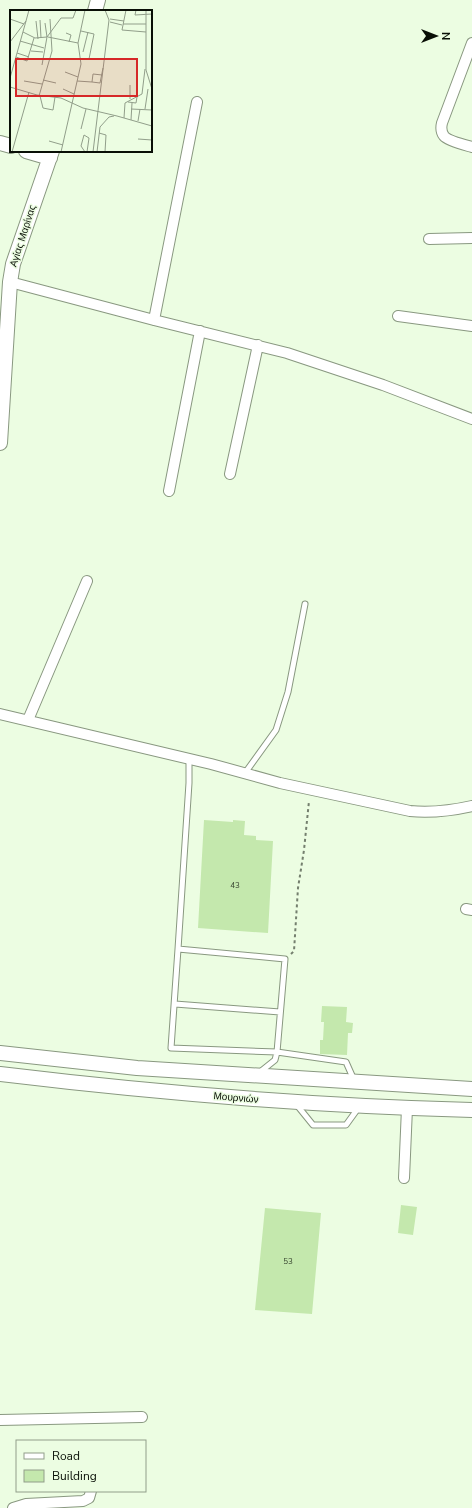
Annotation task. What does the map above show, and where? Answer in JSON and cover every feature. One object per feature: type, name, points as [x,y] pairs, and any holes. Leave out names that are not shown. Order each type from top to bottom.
[{"type":"main road","points":[[95,10],[98,0]]},
{"type":"main road","points":[[0,143],[10,146]]},
{"type":"main road","points":[[32,152],[51,155]]},
{"type":"main road","name":"Αγίας Μαρίνας","points":[[0,443],[5,299],[18,246],[51,155]]},
{"type":"main road","points":[[0,1053],[137,1068],[472,1089]]},
{"type":"main road","name":"Μουρνιών","points":[[0,1074],[135,1089],[294,1102],[472,1110]]},
{"type":"street","points":[[472,43],[468,66],[442,123],[441,129],[444,136],[449,139],[472,147]]},
{"type":"street","points":[[154,320],[197,102]]},
{"type":"street","points":[[429,239],[472,238]]},
{"type":"street","points":[[10,282],[287,353],[383,385],[472,419]]},
{"type":"street","points":[[398,316],[472,326]]},
{"type":"street","points":[[169,491],[200,331]]},
{"type":"street","points":[[230,474],[258,345]]},
{"type":"street","points":[[28,720],[87,580]]},
{"type":"street","points":[[0,714],[189,758],[245,774],[410,811],[450,811],[472,806]]},
{"type":"street","points":[[404,1178],[407,1108]]},
{"type":"street","points":[[0,1420],[142,1417]]},
{"type":"street","points":[[13,1508],[26,1504],[83,1501],[89,1498],[91,1492]]},
{"type":"lane","points":[[245,774],[276,730],[288,692],[305,604]]},
{"type":"lane","points":[[189,758],[189,783],[171,1048],[277,1052],[346,1062],[354,1081]]},
{"type":"lane","points":[[178,949],[285,959],[277,1052],[275,1060],[254,1076]]},
{"type":"lane","points":[[174,1004],[280,1012]]},
{"type":"lane","points":[[294,1102],[313,1124],[346,1126],[360,1106]]},
{"type":"path","points":[[285,959],[294,951],[298,888],[304,850],[310,789]]},
{"type":"building","points":[[204,820],[233,822],[233,820],[245,821],[244,835],[256,836],[256,840],[273,841],[268,933],[198,928]]},
{"type":"building","points":[[322,1006],[347,1007],[346,1022],[353,1023],[352,1033],[348,1033],[347,1055],[320,1054],[320,1040],[323,1040],[324,1022],[321,1022]]},
{"type":"building","points":[[401,1205],[417,1207],[413,1235],[398,1233]]},
{"type":"building","points":[[265,1208],[321,1213],[312,1314],[255,1310]]}]
